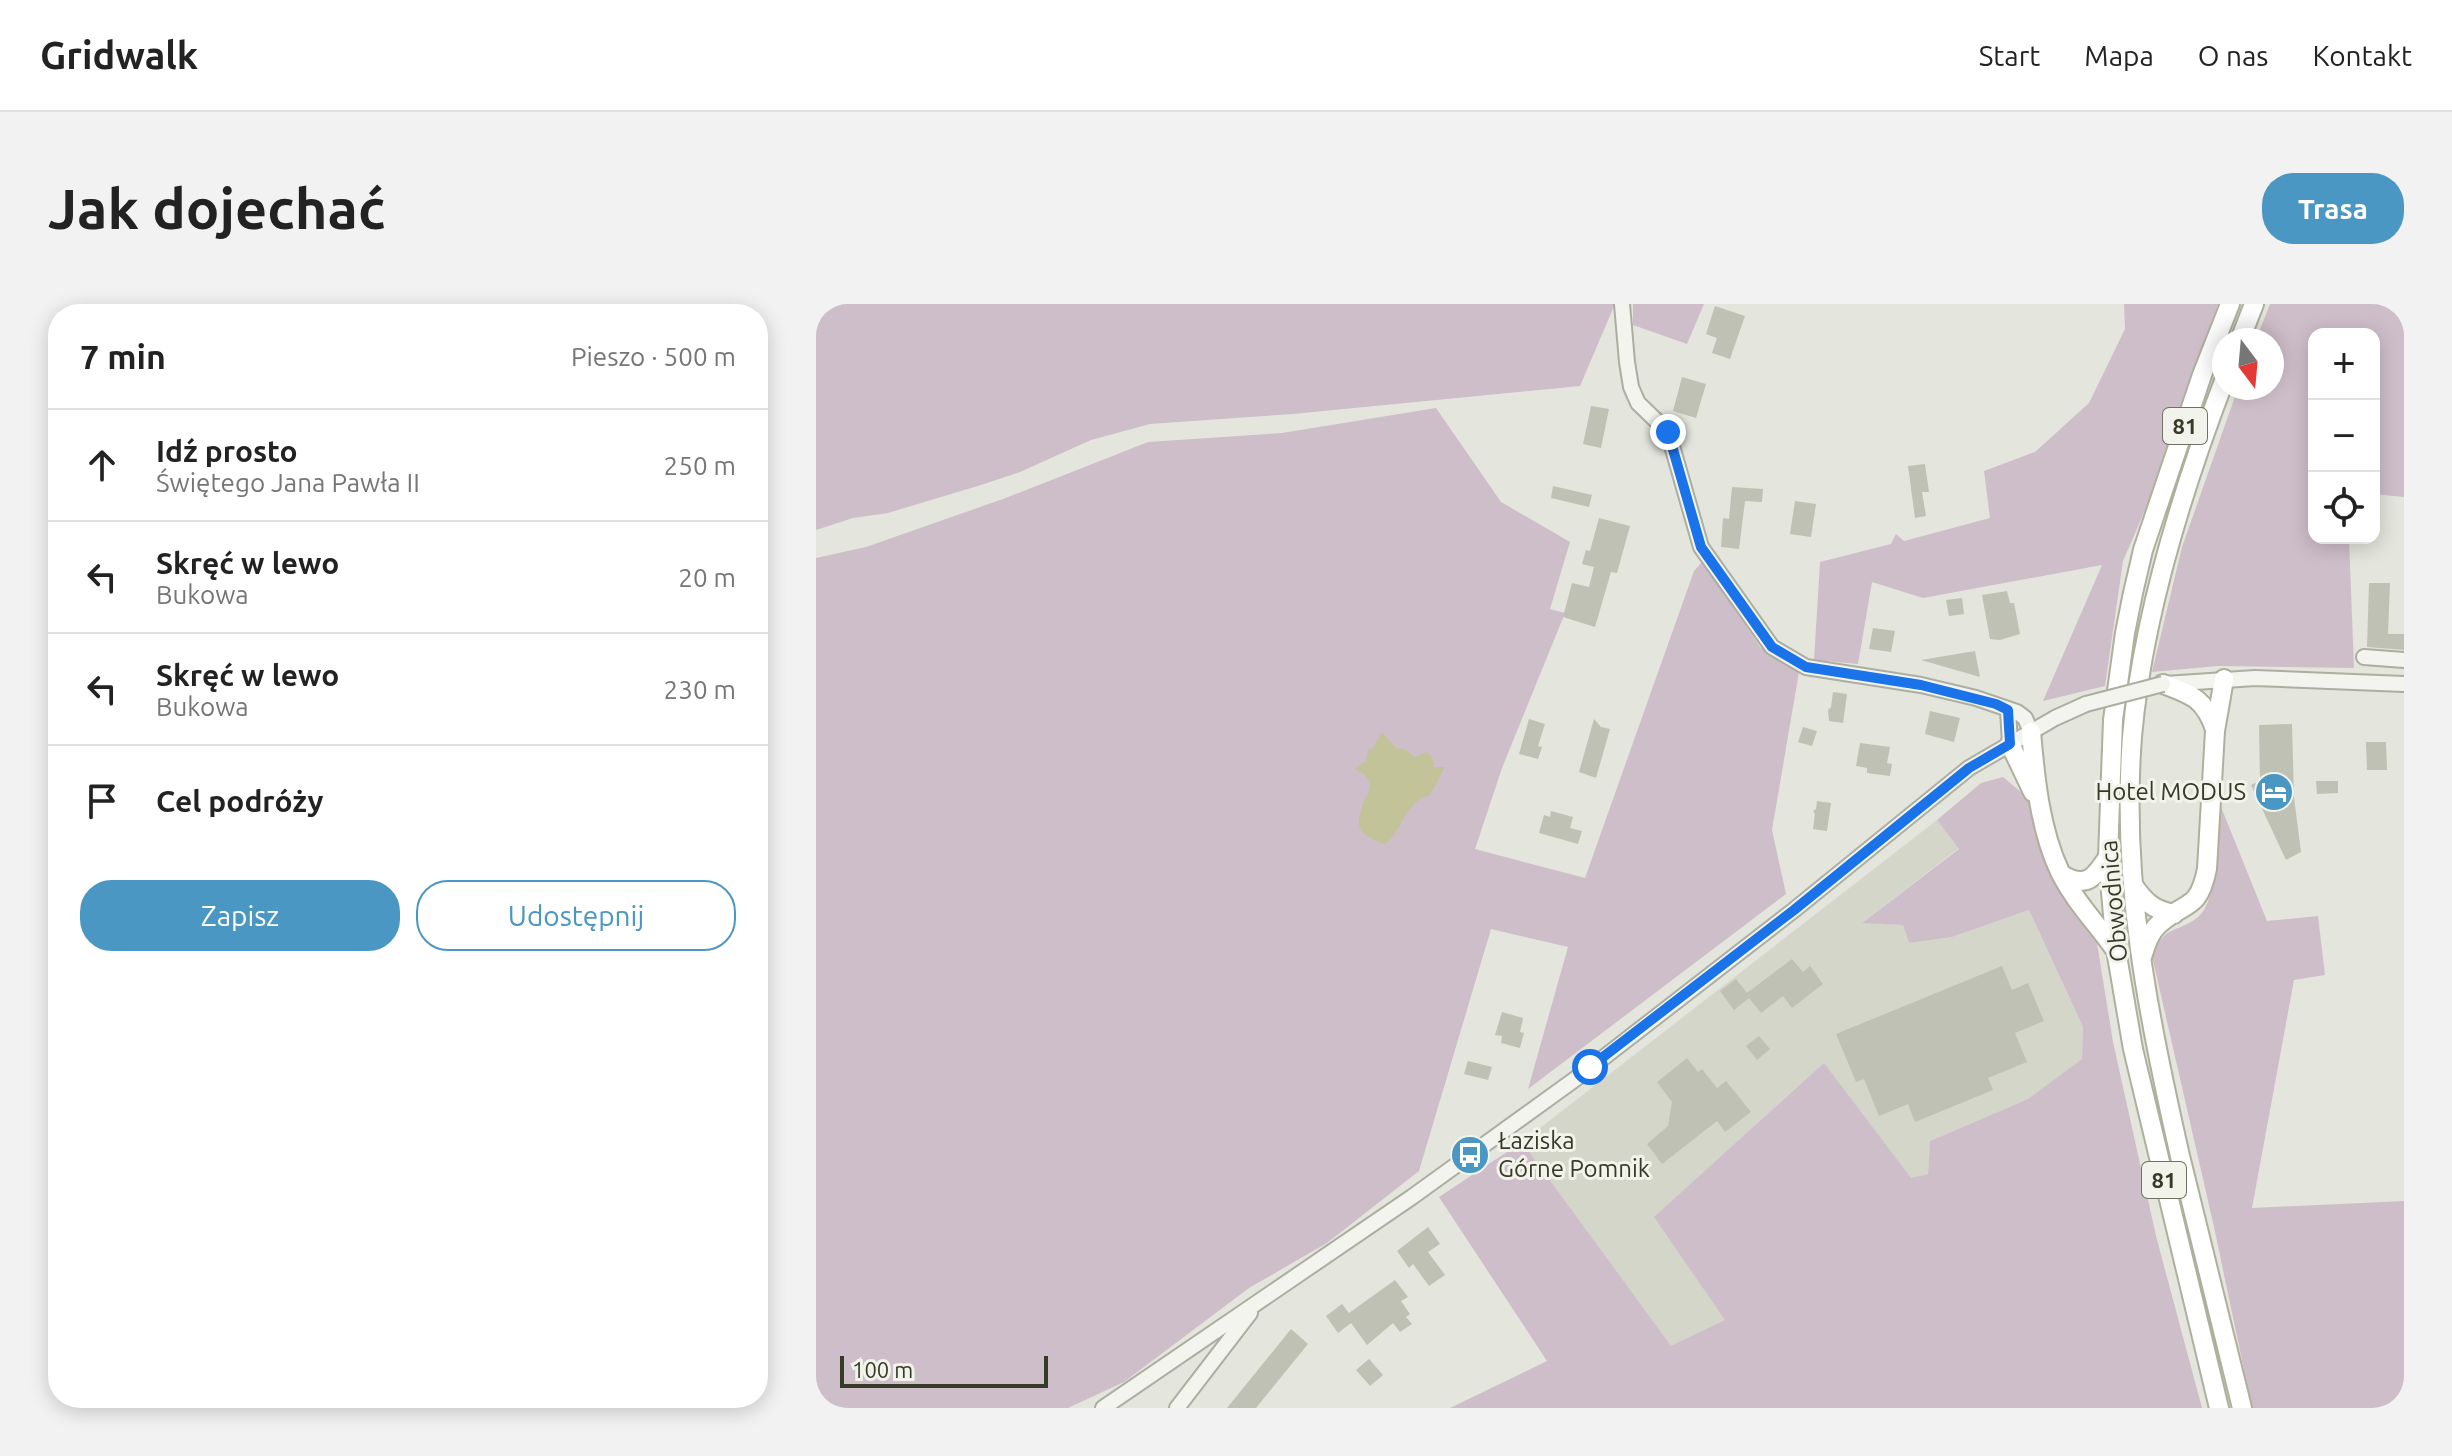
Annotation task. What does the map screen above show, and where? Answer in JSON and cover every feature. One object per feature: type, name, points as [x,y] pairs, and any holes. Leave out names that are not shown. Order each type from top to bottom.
[{"type":"main road","name":"Obwodnica","points":[[2219,1408],[2133,1049],[2116,950],[2108,857],[2113,720],[2133,593],[2143,550],[2202,375],[2230,304]]},
{"type":"main road","points":[[2245,328],[2254,304]]},
{"type":"main road","name":"Obwodnica","points":[[2218,400],[2164,568],[2136,705],[2130,804],[2132,884],[2140,964],[2156,1050],[2242,1408]]},
{"type":"main road","points":[[2140,964],[2148,938],[2159,923],[2194,901],[2203,890],[2207,869],[2215,731],[2224,679]]},
{"type":"main road","points":[[2163,684],[2200,701],[2215,731]]},
{"type":"main road","points":[[2031,732],[2040,805],[2052,854],[2061,874],[2116,950]]},
{"type":"main road","points":[[2010,744],[2040,805]]},
{"type":"main road","points":[[2061,874],[2072,881],[2087,881],[2096,875],[2108,857]]},
{"type":"main road","points":[[2132,884],[2146,903],[2157,911],[2174,914]]},
{"type":"street","points":[[1622,304],[1631,387],[1638,403],[1668,432],[1701,547],[1772,647],[1806,667],[1921,685],[1976,698],[2025,718],[2031,732]]},
{"type":"street","points":[[2364,657],[2404,660]]},
{"type":"street","points":[[1103,1408],[1412,1197],[1585,1072],[1794,910],[1969,768],[2031,732],[2086,704],[2163,684],[2224,679],[2404,684]]},
{"type":"street","points":[[2008,710],[2010,744]]},
{"type":"street","points":[[1177,1408],[1257,1305]]},
{"type":"shaded area","points":[[816,304],[1615,304],[1580,386],[1293,414],[1150,424],[1091,440],[1020,472],[981,485],[888,513],[853,518],[816,530]]},
{"type":"shaded area","points":[[1633,304],[1704,304],[1687,344],[1633,325]]},
{"type":"shaded area","points":[[2124,304],[2218,304],[2152,494],[2123,561],[2105,686],[2043,701],[2102,565],[1923,598],[1872,582],[1858,664],[1814,660],[1820,562],[1891,544],[1896,534],[1904,541],[1990,518],[1984,471],[2035,452],[2089,403],[2125,329]]},
{"type":"shaded area","points":[[2270,304],[2404,304],[2404,497],[2380,495],[2380,328],[2308,328],[2308,544],[2349,544],[2354,668],[2217,666],[2152,672],[2182,547],[2234,400],[2284,400],[2284,328],[2261,328]]},
{"type":"shaded area","points":[[1436,408],[1501,502],[1570,542],[1550,609],[1565,613],[1502,768],[1475,849],[1585,878],[1694,571],[1702,562],[1761,648],[1799,672],[1772,830],[1786,894],[1528,1089],[1568,947],[1491,929],[1419,1171],[1327,1243],[1249,1288],[1124,1382],[1068,1408],[843,1408],[816,1405],[816,558],[866,547],[1003,499],[1148,442],[1282,433]]},
{"type":"shaded area","points":[[1382,732],[1396,748],[1407,750],[1414,757],[1427,752],[1433,759],[1434,767],[1445,767],[1430,795],[1415,803],[1386,844],[1361,830],[1360,815],[1370,782],[1363,773],[1354,769],[1366,761],[1368,751]]},
{"type":"shaded area","points":[[2003,777],[2028,798],[2058,888],[2096,937],[2113,1042],[2156,1236],[2202,1408],[1450,1408],[1547,1361],[1439,1197],[1522,1142],[1671,1346],[1725,1320],[1654,1217],[1824,1063],[1911,1178],[1928,1174],[1930,1141],[2028,1099],[2082,1059],[2083,1027],[2029,910],[1952,937],[1909,943],[1903,925],[1862,923],[1959,849],[1937,820],[1981,783]]},
{"type":"shaded area","points":[[2221,807],[2267,921],[2318,916],[2325,975],[2294,980],[2252,1208],[2404,1201],[2404,1408],[2252,1408],[2152,956],[2166,934],[2198,917],[2205,909],[2214,882]]},
{"type":"shaded area","points":[[1937,820],[1959,848],[1863,922],[1903,925],[1909,943],[1952,937],[2029,910],[2083,1027],[2082,1060],[2028,1099],[1930,1141],[1928,1174],[1911,1179],[1907,1173],[1726,1321],[1671,1347],[1522,1142]]},
{"type":"building","points":[[1715,306],[1745,316],[1730,359],[1712,353],[1717,338],[1706,334]]},
{"type":"building","points":[[1682,377],[1706,384],[1696,418],[1673,411]]},
{"type":"building","points":[[1591,406],[1609,409],[1601,448],[1583,444]]},
{"type":"building","points":[[1925,464],[1929,492],[1922,492],[1926,516],[1915,518],[1908,466]]},
{"type":"building","points":[[1553,486],[1592,495],[1589,507],[1551,498]]},
{"type":"building","points":[[1732,487],[1763,489],[1762,502],[1745,501],[1739,549],[1721,547],[1723,518],[1729,519]]},
{"type":"building","points":[[1795,501],[1816,504],[1811,537],[1790,534]]},
{"type":"building","points":[[1599,518],[1630,526],[1617,573],[1611,572],[1595,627],[1563,617],[1572,583],[1589,587],[1594,567],[1582,564],[1586,550],[1590,551]]},
{"type":"building","points":[[2369,583],[2390,583],[2388,634],[2404,634],[2404,650],[2367,647]]},
{"type":"building","points":[[2007,591],[2010,603],[2014,603],[2020,634],[2000,640],[1990,639],[1982,595]]},
{"type":"building","points":[[1962,598],[1964,614],[1949,616],[1946,600]]},
{"type":"building","points":[[1873,628],[1895,631],[1891,652],[1869,649]]},
{"type":"building","points":[[1975,651],[1980,677],[1921,660]]},
{"type":"building","points":[[1833,692],[1847,694],[1843,723],[1829,721],[1828,710]]},
{"type":"building","points":[[1930,711],[1960,718],[1954,742],[1925,734]]},
{"type":"building","points":[[1529,719],[1545,724],[1538,746],[1542,747],[1538,759],[1519,754]]},
{"type":"building","points":[[1594,719],[1601,727],[1610,729],[1596,778],[1579,772]]},
{"type":"building","name":"Hotel MODUS","points":[[2292,724],[2294,798],[2301,852],[2286,860],[2251,785],[2260,781],[2259,725]]},
{"type":"building","points":[[1803,727],[1817,731],[1812,746],[1798,742]]},
{"type":"building","points":[[2366,742],[2386,742],[2387,770],[2367,770]]},
{"type":"building","points":[[1860,743],[1890,747],[1887,763],[1892,764],[1890,776],[1867,773],[1867,768],[1856,766]]},
{"type":"building","points":[[2316,781],[2338,781],[2338,793],[2317,794]]},
{"type":"building","points":[[1817,801],[1831,803],[1827,831],[1813,829],[1813,811]]},
{"type":"building","points":[[1551,811],[1573,817],[1570,828],[1582,831],[1578,844],[1539,833],[1544,815],[1550,817]]},
{"type":"building","points":[[1792,959],[1803,972],[1810,966],[1823,984],[1792,1008],[1783,996],[1761,1013],[1749,998],[1734,1010],[1720,991],[1736,979],[1747,993]]},
{"type":"building","points":[[2002,966],[2012,990],[2028,983],[2044,1021],[2015,1033],[2027,1062],[1988,1078],[1993,1090],[1915,1122],[1908,1104],[1879,1116],[1864,1079],[1856,1082],[1836,1034]]},
{"type":"building","points":[[1502,1012],[1523,1018],[1520,1032],[1524,1033],[1520,1048],[1501,1043],[1502,1036],[1495,1035]]},
{"type":"building","points":[[1759,1036],[1770,1049],[1757,1060],[1746,1046]]},
{"type":"building","points":[[1687,1058],[1698,1072],[1702,1069],[1717,1088],[1726,1081],[1751,1112],[1725,1132],[1717,1121],[1662,1164],[1647,1144],[1668,1126],[1672,1102],[1657,1082]]},
{"type":"building","points":[[1468,1061],[1492,1067],[1488,1080],[1464,1074]]},
{"type":"building","points":[[1428,1227],[1440,1244],[1428,1252],[1445,1275],[1429,1286],[1413,1264],[1409,1268],[1397,1251]]},
{"type":"building","points":[[1395,1280],[1408,1297],[1401,1301],[1410,1314],[1406,1317],[1412,1324],[1400,1332],[1393,1323],[1367,1345],[1351,1323],[1338,1333],[1326,1316],[1342,1304],[1349,1313]]},
{"type":"building","points":[[1291,1329],[1308,1344],[1256,1408],[1227,1408]]},
{"type":"building","points":[[1369,1359],[1383,1375],[1370,1386],[1356,1370]]},
{"type":"place","name":"Hotel MODUS","points":[[2274,792]]},
{"type":"place","name":"Łaziska Górne Pomnik","points":[[1470,1155]]},
{"type":"route","points":[[1590,1067],[1794,910],[1969,768],[2010,744],[2008,710],[1996,704],[1921,685],[1806,667],[1772,647],[1701,547],[1668,432]]}]
